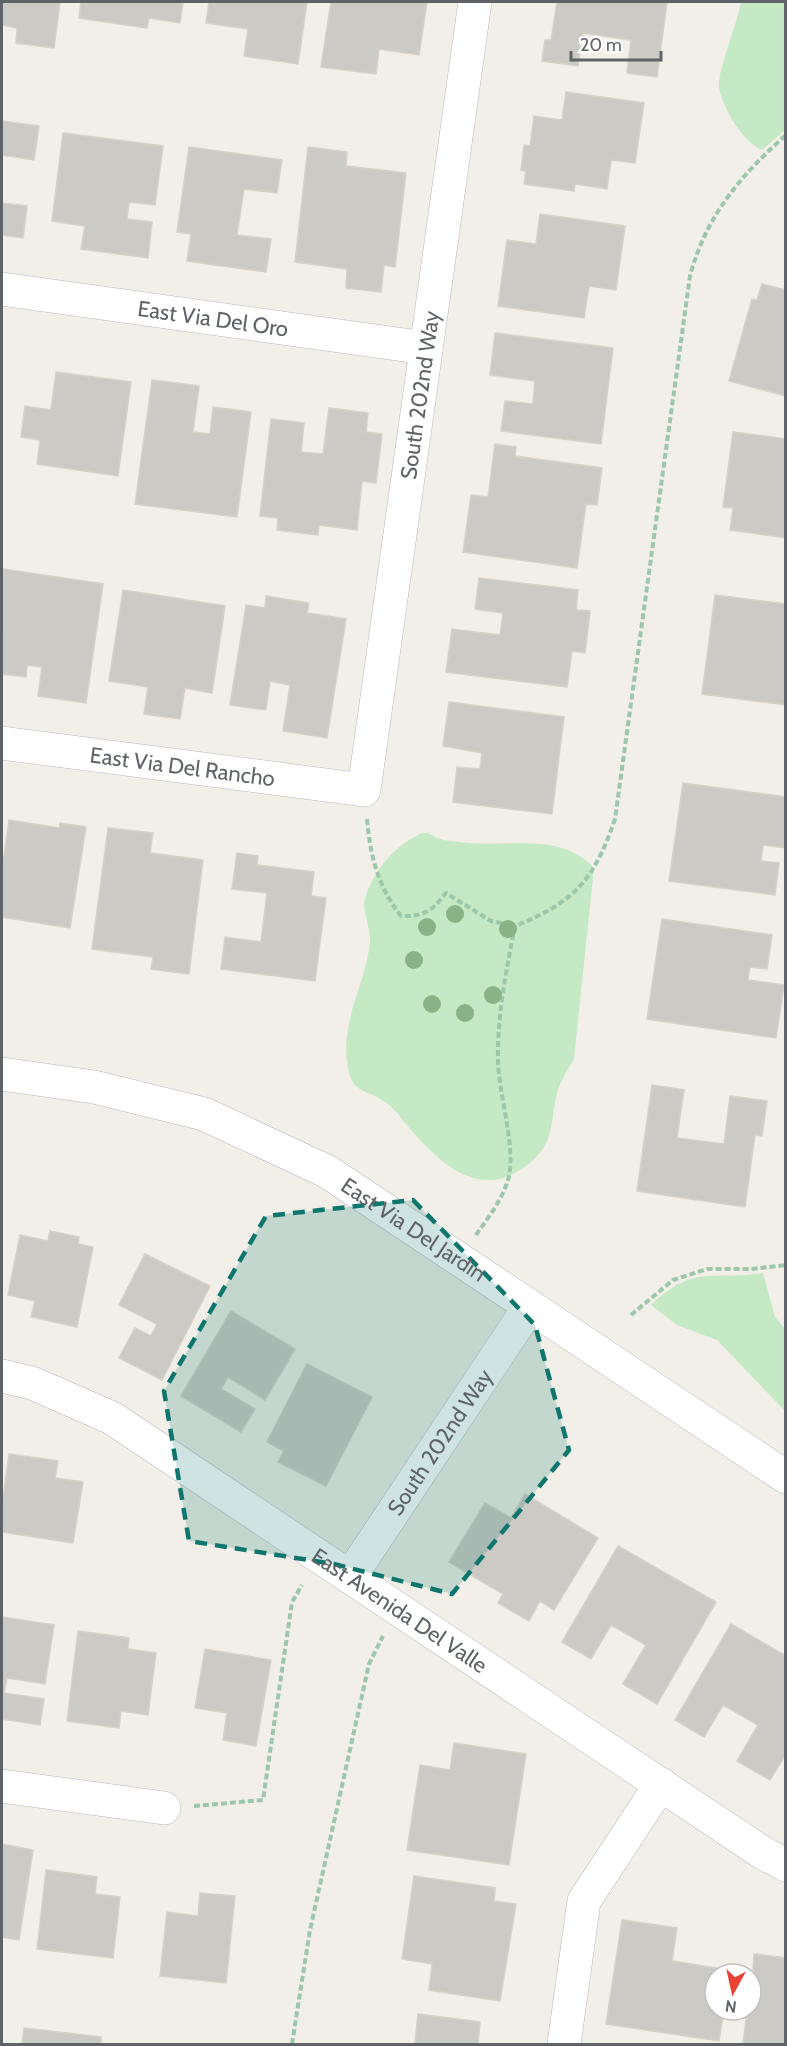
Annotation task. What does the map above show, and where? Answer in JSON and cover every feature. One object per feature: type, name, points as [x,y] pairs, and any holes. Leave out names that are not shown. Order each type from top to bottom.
[{"type":"street","name":"South 202nd Way","points":[[364,790],[475,2]]},
{"type":"street","name":"East Via Del Oro","points":[[2,289],[426,348]]},
{"type":"street","name":"East Via Del Rancho","points":[[2,743],[364,790]]},
{"type":"street","name":"East Via Del Jardin","points":[[2,1074],[94,1087],[204,1113],[328,1172],[786,1477]]},
{"type":"street","name":"South 202nd Way","points":[[350,1578],[530,1306]]},
{"type":"street","name":"East Avenida Del Valle","points":[[2,1376],[32,1383],[112,1418],[786,1865]]},
{"type":"street","points":[[564,2044],[584,1901],[661,1784]]},
{"type":"street","points":[[2,1785],[164,1808]]},
{"type":"path","points":[[364,790],[369,852],[389,902],[401,916],[416,917],[432,911],[446,894],[491,921],[515,926],[537,917],[566,900],[585,882],[602,856],[615,819],[690,276],[698,249],[714,216],[754,164],[786,135]]},
{"type":"path","points":[[460,1259],[500,1200],[509,1178],[510,1157],[498,1063],[499,1003],[515,926]]},
{"type":"path","points":[[632,1315],[673,1280],[707,1269],[751,1269],[786,1265]]},
{"type":"path","points":[[164,1808],[264,1800],[292,1602],[302,1585]]},
{"type":"path","points":[[292,2044],[310,1930],[369,1664],[384,1634]]},
{"type":"highlighted area","points":[[413,1200],[535,1325],[569,1450],[452,1594],[334,1564],[189,1541],[164,1391],[266,1216]]},
{"type":"green space","points":[[741,2],[785,2],[785,130],[762,150],[748,140],[734,123],[724,105],[719,87],[721,70]]},
{"type":"green space","points":[[422,833],[429,833],[439,839],[459,842],[548,845],[565,849],[594,868],[574,1058],[559,1086],[550,1134],[544,1147],[522,1169],[496,1180],[464,1175],[450,1167],[423,1143],[390,1106],[359,1089],[350,1076],[346,1042],[370,944],[364,907],[366,895],[381,866],[388,858],[403,844]]},
{"type":"green space","points":[[763,1273],[775,1317],[785,1329],[785,1411],[717,1340],[677,1325],[651,1305],[680,1283],[693,1279],[705,1276]]},
{"type":"building","points":[[2,2],[60,2],[54,48],[16,43],[17,28],[2,25]]},
{"type":"building","points":[[81,2],[183,2],[180,23],[149,18],[147,28],[79,18]]},
{"type":"building","points":[[209,2],[307,2],[298,64],[244,56],[248,29],[206,23]]},
{"type":"building","points":[[331,2],[427,2],[419,55],[379,49],[376,74],[321,67]]},
{"type":"building","points":[[557,2],[667,2],[657,77],[627,73],[631,40],[583,33],[578,66],[542,61],[545,40],[551,40]]},
{"type":"building","points":[[566,92],[644,103],[635,163],[611,160],[607,189],[575,184],[574,191],[524,184],[526,171],[521,170],[524,145],[530,146],[534,116],[562,120]]},
{"type":"building","points":[[2,121],[39,126],[34,160],[2,155]]},
{"type":"building","points":[[63,133],[163,146],[155,205],[129,202],[127,219],[152,222],[148,258],[81,249],[85,226],[52,221]]},
{"type":"building","points":[[189,147],[282,160],[277,193],[244,189],[237,235],[271,239],[266,272],[187,261],[191,234],[177,232]]},
{"type":"building","points":[[308,147],[347,152],[346,166],[406,173],[395,267],[384,265],[381,292],[346,288],[347,269],[295,262]]},
{"type":"building","points":[[2,203],[27,206],[23,238],[2,235]]},
{"type":"building","points":[[540,214],[625,226],[616,290],[589,286],[584,318],[498,306],[507,240],[536,244]]},
{"type":"building","points":[[762,284],[786,290],[786,396],[729,381],[752,299],[757,300]]},
{"type":"building","points":[[495,333],[613,348],[601,444],[501,431],[505,401],[533,404],[535,381],[490,375]]},
{"type":"building","points":[[56,372],[131,382],[118,476],[37,464],[40,440],[21,437],[25,406],[51,410]]},
{"type":"building","points":[[152,380],[199,386],[193,432],[210,434],[213,407],[251,412],[237,517],[135,504]]},
{"type":"building","points":[[329,408],[368,413],[366,432],[382,434],[376,483],[362,481],[357,530],[319,525],[318,535],[277,530],[278,518],[260,516],[271,419],[304,423],[301,452],[323,454]]},
{"type":"building","points":[[733,432],[786,439],[786,538],[730,530],[733,508],[723,507]]},
{"type":"building","points":[[495,444],[516,447],[515,456],[602,468],[597,505],[586,504],[577,568],[463,552],[471,495],[488,497]]},
{"type":"building","points":[[3,569],[103,584],[86,703],[38,696],[42,667],[27,665],[26,677],[2,674]]},
{"type":"building","points":[[479,578],[578,590],[576,610],[590,611],[585,653],[572,651],[567,687],[446,672],[452,629],[500,635],[503,613],[475,609]]},
{"type":"building","points":[[123,590],[225,606],[212,693],[185,688],[180,719],[144,714],[148,687],[109,681]]},
{"type":"building","points":[[715,595],[786,604],[786,705],[702,694]]},
{"type":"building","points":[[266,596],[309,603],[307,613],[346,619],[327,738],[283,731],[290,685],[270,681],[266,710],[230,705],[246,605],[265,608]]},
{"type":"building","points":[[449,702],[564,717],[552,814],[453,802],[457,767],[480,769],[482,753],[443,746]]},
{"type":"building","points":[[683,783],[786,797],[786,848],[763,845],[761,861],[779,863],[775,895],[669,881]]},
{"type":"building","points":[[9,820],[59,828],[60,823],[86,827],[70,928],[2,917],[2,855],[4,856]]},
{"type":"building","points":[[108,828],[153,833],[150,853],[203,860],[189,974],[151,969],[153,957],[92,949]]},
{"type":"building","points":[[237,853],[258,856],[257,865],[314,872],[311,896],[326,898],[315,981],[221,969],[225,937],[261,942],[267,893],[232,889]]},
{"type":"building","points":[[662,919],[772,935],[767,969],[750,967],[748,980],[784,985],[776,1038],[647,1019]]},
{"type":"building","points":[[652,1085],[684,1090],[677,1138],[724,1144],[730,1096],[767,1101],[762,1136],[755,1135],[745,1207],[637,1191]]},
{"type":"building","points":[[50,1231],[79,1237],[78,1244],[93,1247],[77,1327],[31,1317],[35,1301],[8,1295],[20,1235],[48,1241]]},
{"type":"building","points":[[145,1254],[210,1286],[162,1380],[119,1358],[135,1328],[151,1336],[157,1324],[119,1305]]},
{"type":"building","points":[[231,1311],[295,1349],[265,1400],[228,1377],[221,1389],[255,1409],[241,1432],[181,1396]]},
{"type":"building","points":[[307,1364],[372,1397],[326,1486],[278,1462],[284,1451],[267,1442]]},
{"type":"building","points":[[9,1454],[58,1461],[55,1478],[83,1482],[73,1543],[2,1532],[2,1506]]},
{"type":"building","points":[[525,1494],[598,1538],[554,1610],[540,1601],[529,1621],[498,1603],[503,1594],[449,1562],[485,1503],[511,1518]]},
{"type":"building","points":[[618,1546],[716,1602],[657,1704],[623,1684],[646,1645],[611,1625],[591,1659],[562,1642]]},
{"type":"building","points":[[2,1617],[54,1625],[45,1684],[7,1678],[4,1693],[44,1699],[40,1725],[2,1719]]},
{"type":"building","points":[[731,1624],[786,1656],[786,1754],[770,1780],[737,1761],[758,1725],[723,1705],[704,1737],[675,1720]]},
{"type":"building","points":[[78,1631],[129,1638],[128,1649],[156,1653],[148,1715],[121,1711],[119,1728],[67,1721]]},
{"type":"building","points":[[205,1649],[271,1660],[256,1746],[223,1740],[227,1713],[195,1708]]},
{"type":"building","points":[[454,1743],[526,1754],[509,1865],[407,1850],[420,1765],[450,1770]]},
{"type":"building","points":[[2,1844],[33,1850],[19,1940],[2,1937]]},
{"type":"building","points":[[46,1870],[97,1877],[95,1894],[120,1897],[113,1958],[37,1949]]},
{"type":"building","points":[[414,1876],[495,1888],[494,1901],[516,1904],[500,2001],[429,1990],[432,1964],[402,1959]]},
{"type":"building","points":[[200,1893],[235,1896],[226,1983],[160,1976],[167,1912],[198,1916]]},
{"type":"building","points":[[622,1920],[677,1928],[672,1961],[703,1966],[703,2022],[722,2022],[719,2041],[606,2024]]},
{"type":"building","points":[[754,1954],[786,1958],[786,2044],[743,2044],[746,2022],[763,2022],[763,1962],[754,1962]]},
{"type":"building","points":[[418,2014],[480,2022],[478,2044],[415,2044]]},
{"type":"building","points":[[24,2028],[101,2037],[101,2044],[22,2044]]}]
